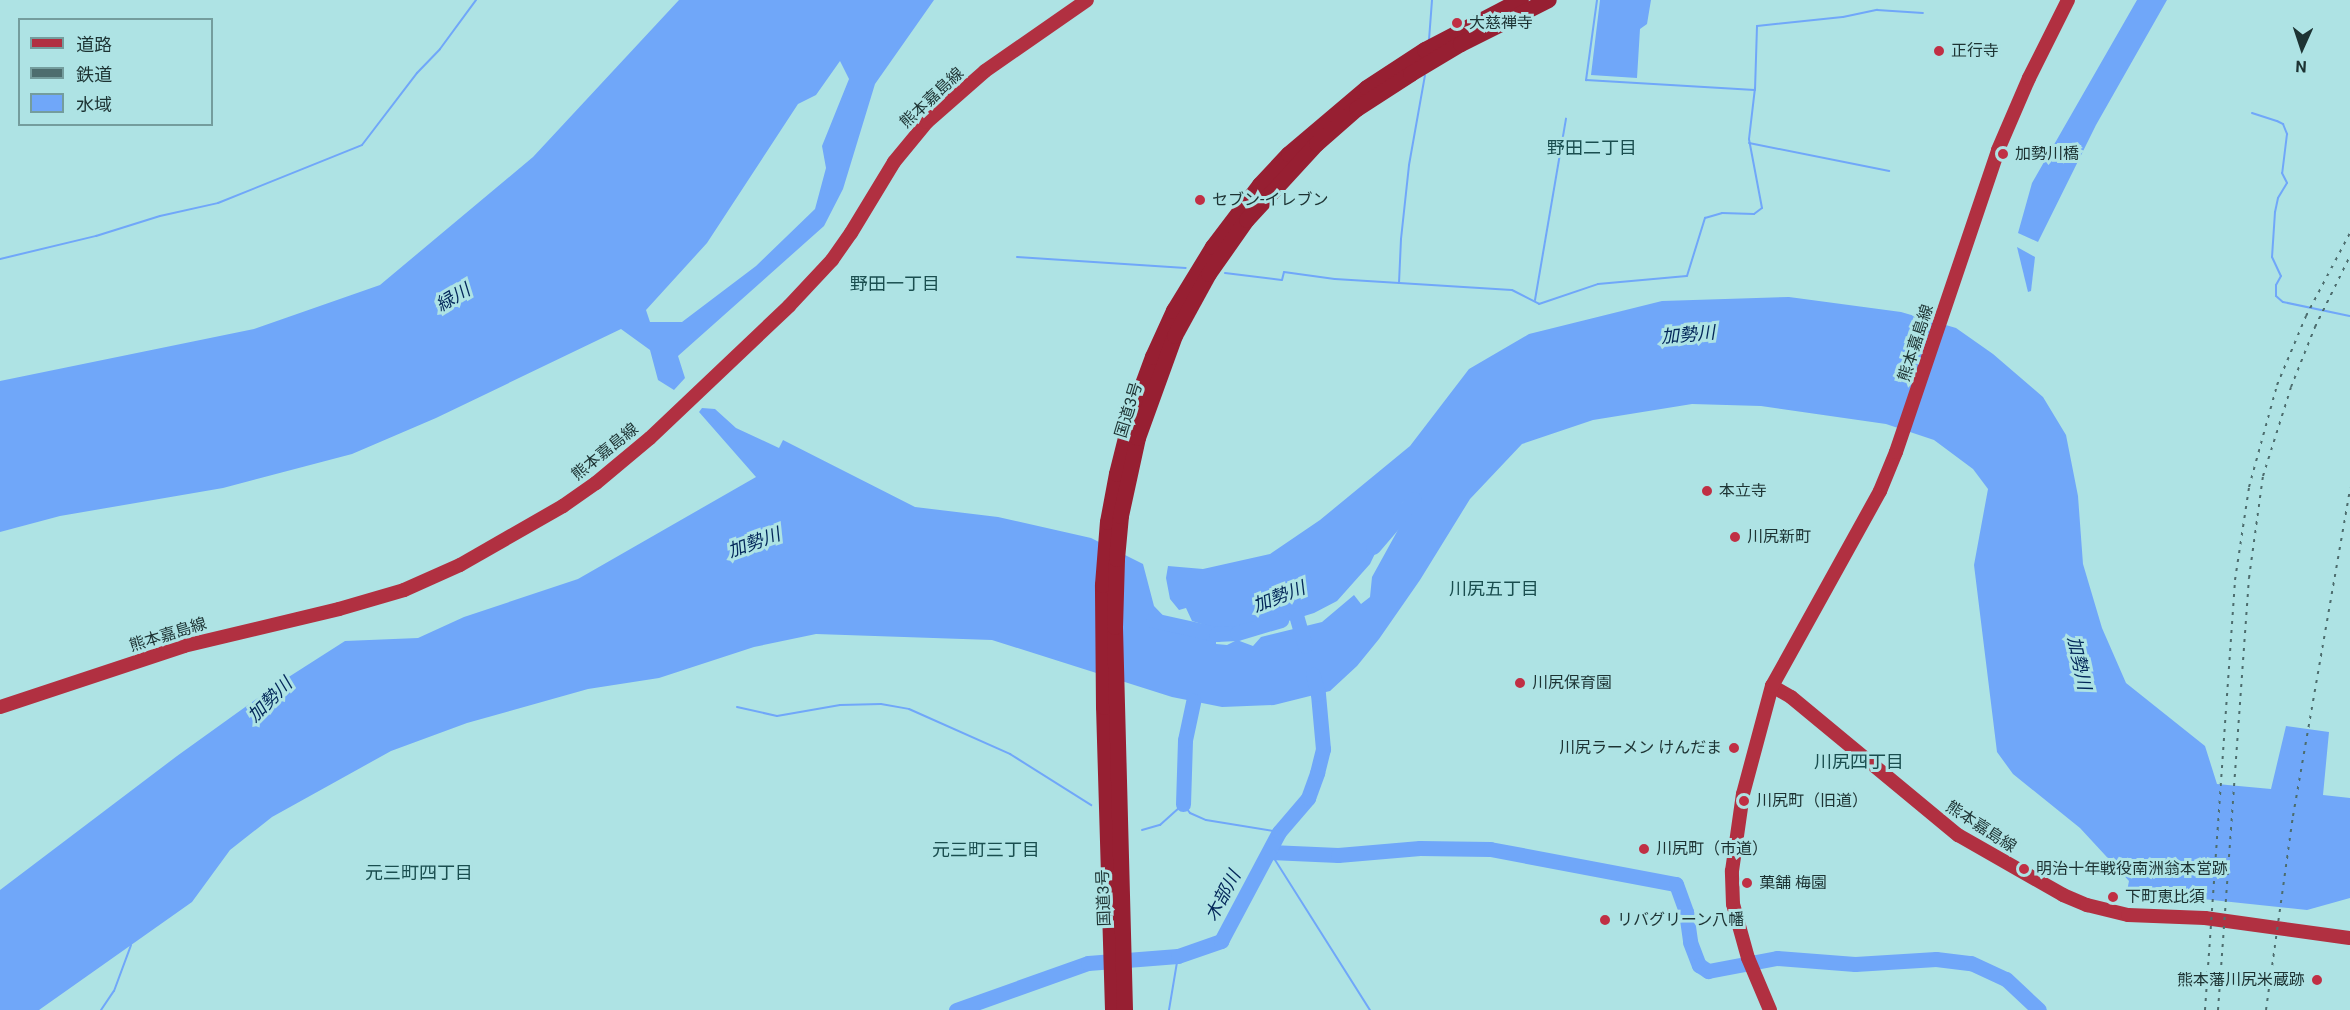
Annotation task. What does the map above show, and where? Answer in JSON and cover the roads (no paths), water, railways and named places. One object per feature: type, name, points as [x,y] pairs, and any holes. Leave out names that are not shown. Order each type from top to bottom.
[{"type":"highway","name":"国道3号","points":[[1125,1010],[1118,973],[1110,703],[1103,596],[1125,438],[1153,357],[1189,285],[1213,247],[1260,185],[1315,129],[1367,88],[1425,50],[1521,0]]},
{"type":"highway","name":"国道3号","points":[[1114,523],[1138,438],[1175,336],[1209,274],[1247,220],[1293,168],[1357,109],[1461,44],[1549,0]]},
{"type":"highway","name":"国道3号","points":[[1113,1010],[1118,973]]},
{"type":"main road","name":"熊本嘉島線","points":[[0,707],[184,646],[350,606],[431,579],[487,551],[562,506],[596,483],[677,413],[789,306],[832,260],[894,162],[927,122],[985,71],[1087,0]]},
{"type":"main road","name":"熊本嘉島線","points":[[1770,1010],[1750,965],[1733,904],[1732,871],[1743,794],[1772,686],[1880,491],[1896,452],[2001,143],[2029,78],[2068,0]]},
{"type":"main road","name":"熊本嘉島線","points":[[1772,686],[1791,697],[1958,835],[2063,895],[2087,905],[2128,915],[2205,918],[2350,938]]},
{"type":"water","name":"緑川","points":[[679,0],[934,0],[875,84],[843,189],[824,226],[678,356],[685,378],[674,390],[658,380],[650,350],[621,329],[436,418],[352,454],[223,488],[60,516],[0,532],[0,381],[254,329],[380,285],[533,157]],"holes":[[[840,61],[849,79],[822,146],[826,168],[815,209],[756,266],[682,322],[650,322],[646,310],[707,243],[798,104],[816,95]]]},
{"type":"water","points":[[1600,0],[1651,0],[1647,24],[1640,29],[1637,78],[1591,75]]},
{"type":"water","points":[[2137,0],[2167,0],[2096,125],[2038,242],[2018,233],[2032,183]]},
{"type":"water","points":[[2017,247],[2035,257],[2031,291],[2028,292]]},
{"type":"water","points":[[1789,297],[1901,312],[1956,328],[1993,354],[2043,397],[2066,435],[2078,496],[2083,564],[2102,628],[2126,683],[2205,746],[2217,784],[2271,789],[2286,726],[2329,732],[2323,795],[2350,798],[2350,898],[2307,910],[2127,891],[2129,881],[2080,828],[2013,774],[1997,752],[1974,565],[1988,489],[1973,469],[1934,440],[1886,424],[1761,406],[1692,404],[1593,420],[1522,444],[1470,499],[1420,580],[1379,639],[1357,666],[1330,691],[1274,705],[1222,707],[1172,697],[992,640],[816,634],[754,647],[659,678],[588,689],[467,723],[391,751],[272,817],[230,850],[192,902],[39,1010],[0,1010],[0,890],[177,756],[273,687],[345,641],[418,638],[464,617],[578,579],[756,477],[699,412],[702,408],[715,409],[736,428],[779,448],[783,440],[915,507],[998,517],[1091,538],[1143,564],[1154,606],[1177,630],[1195,637],[1216,638],[1216,644],[1227,645],[1237,640],[1253,646],[1261,637],[1322,622],[1354,595],[1361,604],[1370,597],[1372,577],[1399,528],[1404,501],[1395,512],[1370,564],[1337,601],[1314,613],[1272,626],[1218,629],[1192,621],[1186,608],[1179,610],[1170,599],[1166,578],[1168,566],[1203,569],[1270,554],[1320,520],[1410,446],[1469,369],[1529,334],[1662,301]]},
{"type":"waterway","points":[[0,259],[96,236],[160,216],[218,203],[362,145],[417,73],[440,49],[476,0]]},
{"type":"waterway","points":[[1429,40],[1432,0]]},
{"type":"waterway","points":[[1597,0],[1586,80],[1755,90],[1757,26],[1843,17],[1877,10],[1923,13]]},
{"type":"waterway","points":[[1399,283],[1409,165],[1425,75]]},
{"type":"waterway","points":[[1225,273],[1282,280],[1284,272],[1335,279],[1512,290],[1539,304],[1598,284],[1687,276],[1705,218],[1722,213],[1754,214],[1762,208],[1749,139],[1755,88]]},
{"type":"waterway","points":[[2252,113],[2283,124],[2287,134],[2282,173],[2287,183],[2278,198],[2275,212],[2272,257],[2281,276],[2276,285],[2276,296],[2283,302],[2350,316]]},
{"type":"waterway","points":[[1535,300],[1566,119]]},
{"type":"waterway","points":[[1749,143],[1889,171]]},
{"type":"waterway","points":[[1017,257],[1186,268]]},
{"type":"waterway","name":"加勢川","points":[[1373,547],[1414,499]]},
{"type":"waterway","name":"木部川","points":[[1296,615],[1305,646]]},
{"type":"waterway","name":"加勢川","points":[[1153,620],[1216,634],[1237,633],[1281,620]]},
{"type":"waterway","name":"木部川","points":[[956,1010],[1088,963],[1178,956],[1221,941],[1279,832],[1308,798],[1317,773],[1323,749],[1318,694],[1313,675]]},
{"type":"waterway","points":[[1183,804],[1185,740],[1193,701]]},
{"type":"waterway","points":[[737,707],[777,716],[840,705],[881,704],[909,709],[1010,754],[1091,805]]},
{"type":"waterway","points":[[1142,830],[1160,825],[1183,804],[1190,813],[1206,820],[1279,832]]},
{"type":"waterway","points":[[1270,852],[1338,855],[1420,848],[1490,849],[1676,884],[1686,912],[1690,942],[1699,965],[1708,971],[1777,958],[1855,964],[1936,959],[1971,963],[2006,979],[2039,1010]]},
{"type":"waterway","points":[[1270,852],[1370,1010]]},
{"type":"waterway","points":[[101,1010],[114,991],[131,945]]},
{"type":"waterway","points":[[1169,1010],[1178,956]]},
{"type":"railway","points":[[2205,1010],[2235,580],[2249,487],[2277,385],[2306,316],[2350,233]]},
{"type":"railway","points":[[2218,1010],[2249,578],[2263,476],[2291,387],[2315,327],[2350,256]]},
{"type":"railway","points":[[2266,1010],[2293,816],[2350,488]]},
{"type":"place","name":"大慈禅寺","points":[[1457,23]]},
{"type":"place","name":"正行寺","points":[[1939,51]]},
{"type":"place","name":"加勢川橋","points":[[2003,154]]},
{"type":"place","name":"セブン-イレブン","points":[[1200,200]]},
{"type":"place","name":"本立寺","points":[[1707,491]]},
{"type":"place","name":"川尻新町","points":[[1735,537]]},
{"type":"place","name":"川尻保育園","points":[[1520,683]]},
{"type":"place","name":"川尻ラーメン けんだま","points":[[1734,748]]},
{"type":"place","name":"川尻町（旧道）","points":[[1744,801]]},
{"type":"place","name":"川尻町（市道）","points":[[1644,849]]},
{"type":"place","name":"明治十年戦役南洲翁本営跡","points":[[2024,869]]},
{"type":"place","name":"菓舗 梅園","points":[[1747,883]]},
{"type":"place","name":"下町恵比須","points":[[2113,897]]},
{"type":"place","name":"リバグリーン八幡","points":[[1605,920]]},
{"type":"place","name":"熊本藩川尻米蔵跡","points":[[2317,980]]},
{"type":"district","name":"野田二丁目","points":[[1592,148]]},
{"type":"district","name":"野田一丁目","points":[[895,284]]},
{"type":"district","name":"川尻五丁目","points":[[1494,589]]},
{"type":"district","name":"川尻四丁目","points":[[1859,762]]},
{"type":"district","name":"元三町三丁目","points":[[986,850]]},
{"type":"district","name":"元三町四丁目","points":[[419,873]]}]
